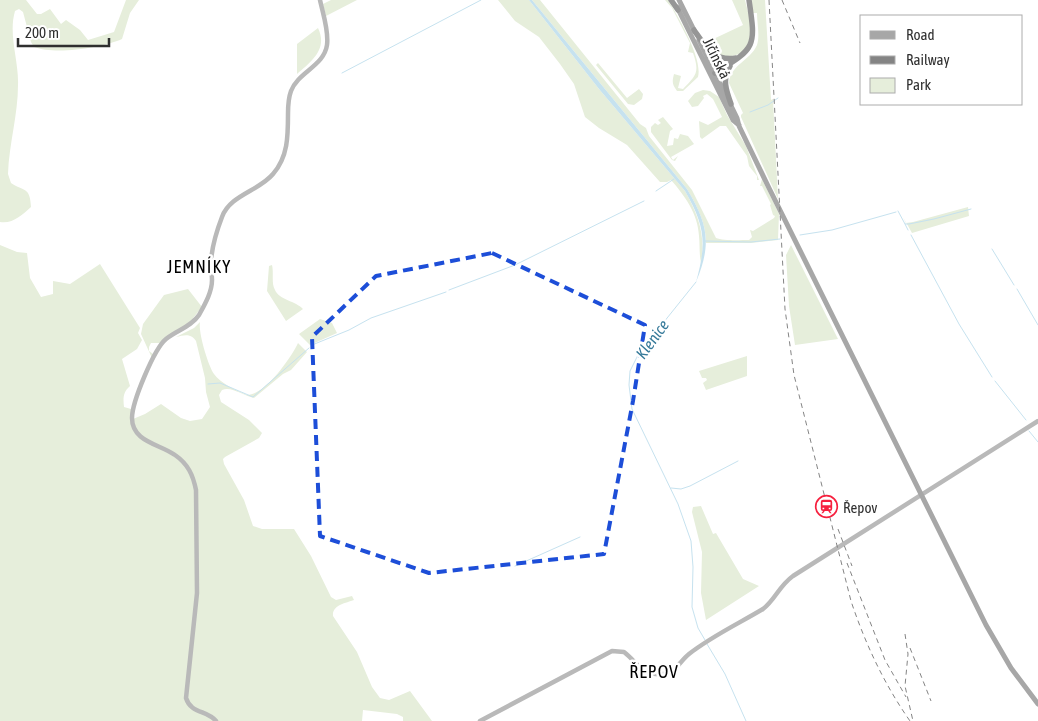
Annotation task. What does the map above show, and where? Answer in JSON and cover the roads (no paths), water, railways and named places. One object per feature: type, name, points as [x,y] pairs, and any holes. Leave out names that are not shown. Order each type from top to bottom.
[{"type":"highway","points":[[672,0],[678,10]]},
{"type":"highway","points":[[713,74],[747,52],[753,39],[749,0]]},
{"type":"highway","points":[[694,30],[713,55],[725,59],[738,58]]},
{"type":"highway","points":[[731,104],[725,83],[727,71],[732,63]]},
{"type":"main road","name":"Jičínská","points":[[679,0],[733,120],[740,126]]},
{"type":"main road","name":"Jičínská","points":[[678,10],[731,104],[792,233],[1001,651],[1038,704]]},
{"type":"street","points":[[216,721],[208,715],[194,710],[186,698],[198,593],[196,490],[194,478],[184,462],[176,455],[142,438],[132,421],[133,409],[158,348],[167,338],[194,322],[205,304],[212,284],[212,257],[222,216],[227,207],[268,180],[281,163],[287,144],[290,92],[298,80],[322,58],[327,44],[327,34],[320,0]]},
{"type":"street","points":[[480,721],[612,651],[624,652],[644,671],[664,674],[671,672],[702,644],[763,609],[780,587],[793,576],[1038,420]]},
{"type":"water","points":[[529,0],[532,0],[687,189],[700,213],[705,234],[704,256],[696,282],[702,256],[702,235],[697,215],[685,191],[599,89]]},
{"type":"waterway","points":[[342,73],[481,0]]},
{"type":"waterway","points":[[750,112],[768,105],[778,98]]},
{"type":"waterway","points":[[656,191],[674,179]]},
{"type":"waterway","points":[[449,290],[515,265],[644,201]]},
{"type":"waterway","points":[[898,211],[905,224],[909,224],[971,209]]},
{"type":"waterway","points":[[800,235],[832,230],[896,212]]},
{"type":"waterway","points":[[905,224],[908,230]]},
{"type":"waterway","points":[[911,235],[959,324],[992,377]]},
{"type":"waterway","points":[[705,241],[751,242],[780,239]]},
{"type":"waterway","points":[[992,249],[1014,285]]},
{"type":"waterway","name":"Klenice","points":[[696,282],[639,353],[630,371],[629,385],[632,409],[678,504],[691,541],[693,567],[692,607],[698,628],[705,640]]},
{"type":"waterway","points":[[1017,289],[1038,325]]},
{"type":"waterway","points":[[312,345],[349,330],[371,318],[446,292]]},
{"type":"waterway","points":[[208,384],[220,383],[253,397],[309,348]]},
{"type":"waterway","points":[[995,381],[1026,420]]},
{"type":"waterway","points":[[1029,431],[1038,442]]},
{"type":"waterway","points":[[671,488],[681,489],[690,486],[738,461]]},
{"type":"waterway","points":[[515,566],[580,537]]},
{"type":"waterway","name":"Klenice","points":[[707,644],[725,674],[746,721]]},
{"type":"railway","points":[[769,0],[785,309],[794,375],[851,601],[876,663],[910,721]]},
{"type":"railway","points":[[782,0],[800,43]]},
{"type":"railway","points":[[838,529],[852,566]]},
{"type":"railway","points":[[847,563],[885,660],[906,697]]},
{"type":"railway","points":[[905,634],[908,654],[905,686],[913,721]]},
{"type":"railway","points":[[910,648],[931,701]]},
{"type":"place","name":"Řepov","points":[[827,507]]},
{"type":"district","name":"JEMNÍKY","points":[[199,266]]},
{"type":"district","name":"ŘEPOV","points":[[654,671]]}]
